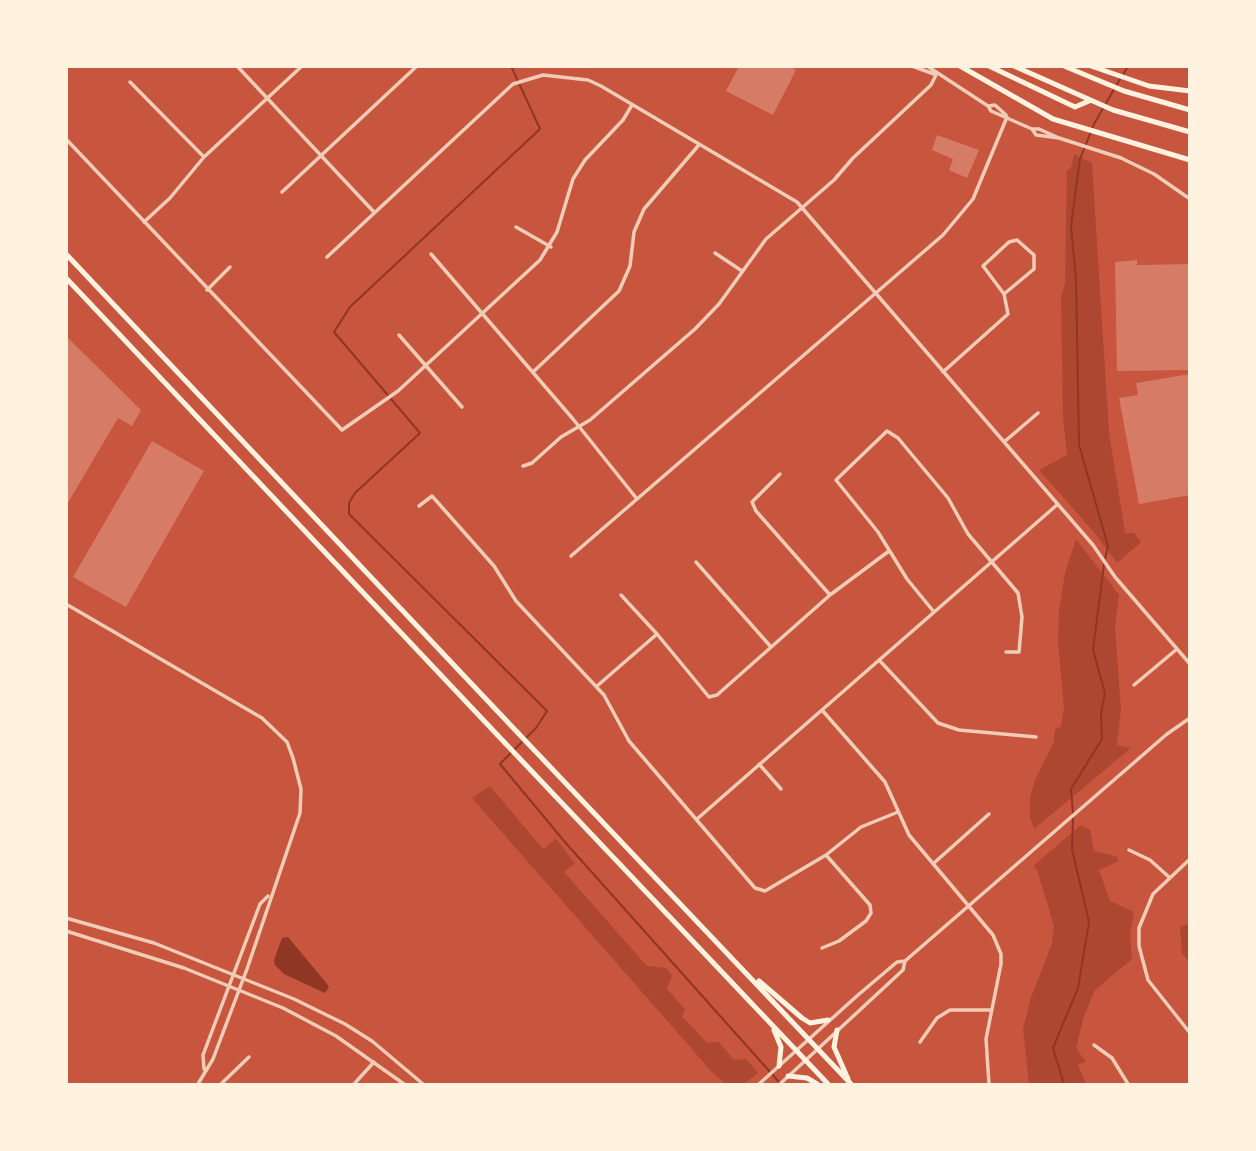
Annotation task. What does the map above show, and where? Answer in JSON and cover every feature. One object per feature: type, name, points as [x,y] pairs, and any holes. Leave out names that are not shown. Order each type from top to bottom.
[{"type":"highway","points":[[960,66],[1053,119],[1189,160]]},
{"type":"highway","points":[[989,66],[1075,107],[1089,102]]},
{"type":"highway","points":[[1014,66],[1089,102],[1189,132]]},
{"type":"highway","points":[[1064,66],[1101,83],[1189,110]]},
{"type":"highway","points":[[1091,66],[1149,86],[1189,91]]},
{"type":"highway","points":[[66,254],[850,1084]]},
{"type":"highway","points":[[66,279],[828,1084]]},
{"type":"highway","points":[[731,956],[802,1018],[810,1023],[828,1020]]},
{"type":"highway","points":[[771,1024],[781,1047],[779,1066]]},
{"type":"highway","points":[[837,1030],[836,1057],[850,1084]]},
{"type":"highway","points":[[788,1076],[807,1078],[817,1084]]},
{"type":"street","points":[[237,66],[373,211]]},
{"type":"street","points":[[144,222],[170,198],[204,157],[302,66]]},
{"type":"street","points":[[282,192],[417,66]]},
{"type":"street","points":[[912,66],[936,75],[988,106],[995,105],[1007,117],[1032,129],[1036,135],[1059,138],[1097,149],[1154,174],[1189,199]]},
{"type":"street","points":[[927,66],[936,75]]},
{"type":"street","points":[[523,466],[579,426],[695,329],[766,239],[834,180],[853,158],[930,85],[936,75]]},
{"type":"street","points":[[327,257],[508,87],[533,77],[588,80],[791,198],[802,208],[1089,540],[1189,664]]},
{"type":"street","points":[[130,82],[204,157]]},
{"type":"street","points":[[66,139],[342,430],[353,425],[398,391],[482,315],[551,247],[573,179],[585,160],[623,120],[632,105]]},
{"type":"street","points":[[571,556],[943,235],[967,207],[1007,117]]},
{"type":"street","points":[[533,372],[619,291],[631,266],[634,232],[644,209],[698,145]]},
{"type":"street","points":[[516,227],[551,247]]},
{"type":"street","points":[[943,372],[1008,314],[1004,294],[983,266],[1009,242],[1017,240],[1034,255],[1034,269],[1004,294]]},
{"type":"street","points":[[715,253],[742,271]]},
{"type":"street","points":[[431,254],[579,426],[636,499]]},
{"type":"street","points":[[207,290],[230,267]]},
{"type":"street","points":[[399,335],[462,407]]},
{"type":"street","points":[[1004,442],[1038,413]]},
{"type":"street","points":[[934,612],[878,532],[836,480],[887,431],[898,438],[948,498],[968,534],[1011,582],[1021,606],[1019,652],[1006,652]]},
{"type":"street","points":[[780,474],[752,502],[756,511],[830,595]]},
{"type":"street","points":[[419,506],[432,496],[494,566],[524,612],[596,686],[629,741],[761,891],[826,855],[861,827],[898,812]]},
{"type":"street","points":[[697,819],[1058,504]]},
{"type":"street","points":[[621,595],[709,697],[717,695],[830,595],[889,551]]},
{"type":"street","points":[[696,562],[771,647]]},
{"type":"street","points":[[66,604],[256,714],[287,742],[301,789],[300,813],[270,895],[269,907],[213,1059],[204,1069],[198,1084]]},
{"type":"street","points":[[596,686],[657,635]]},
{"type":"street","points":[[1134,685],[1177,649]]},
{"type":"street","points":[[879,660],[938,723],[959,730],[1036,737]]},
{"type":"street","points":[[822,710],[885,782],[909,835],[993,935],[1001,954],[986,1039],[989,1084]]},
{"type":"street","points":[[759,1084],[828,1020],[897,962],[905,961],[1167,734],[1189,718]]},
{"type":"street","points":[[759,764],[781,789]]},
{"type":"street","points":[[933,863],[989,814]]},
{"type":"street","points":[[1129,850],[1150,860],[1169,877]]},
{"type":"street","points":[[822,948],[839,941],[866,921],[871,913],[870,905],[826,855]]},
{"type":"street","points":[[1189,859],[1153,894],[1145,909],[1139,946],[1148,980],[1189,1033]]},
{"type":"street","points":[[204,1069],[203,1055],[233,973],[260,904],[270,895]]},
{"type":"street","points":[[66,918],[154,943],[233,973],[345,1024],[387,1053],[424,1084]]},
{"type":"street","points":[[66,931],[156,958],[229,985],[311,1021],[404,1084]]},
{"type":"street","points":[[780,1084],[904,970],[905,961]]},
{"type":"street","points":[[920,1042],[937,1018],[950,1010],[990,1010]]},
{"type":"street","points":[[1094,1045],[1112,1058],[1128,1084]]},
{"type":"street","points":[[221,1084],[249,1057]]},
{"type":"street","points":[[354,1084],[374,1062]]},
{"type":"shaded area","points":[[1074,154],[1092,163],[1109,432],[1125,533],[1134,533],[1141,542],[1117,563],[1093,531],[1039,470],[1067,455],[1063,416],[1061,296],[1065,283],[1067,170],[1071,168]]},
{"type":"shaded area","points":[[1076,539],[1119,595],[1115,626],[1121,710],[1117,745],[1131,748],[1034,829],[1030,818],[1030,798],[1035,780],[1054,742],[1055,730],[1061,726],[1064,708],[1058,641],[1059,609],[1065,573]]},
{"type":"shaded area","points":[[490,786],[543,849],[556,839],[575,863],[564,872],[647,966],[666,968],[672,976],[667,989],[685,1009],[682,1016],[707,1043],[719,1042],[734,1060],[746,1059],[758,1073],[744,1084],[726,1084],[712,1072],[472,798]]},
{"type":"shaded area","points":[[1081,825],[1090,830],[1094,851],[1116,856],[1119,861],[1099,870],[1110,901],[1134,912],[1130,936],[1132,959],[1095,990],[1084,1016],[1076,1048],[1086,1062],[1078,1064],[1086,1084],[1029,1084],[1023,1029],[1031,997],[1052,944],[1054,926],[1037,870],[1033,866]]},
{"type":"shaded area","points":[[1189,924],[1189,962],[1182,953],[1180,926]]},
{"type":"shaded area","points":[[288,937],[329,987],[325,993],[284,974],[275,965],[274,960],[282,938]]},
{"type":"building","points":[[739,66],[789,66],[796,70],[773,115],[726,91]]},
{"type":"building","points":[[937,135],[979,150],[967,178],[949,170],[953,159],[932,150]]},
{"type":"building","points":[[1137,260],[1137,265],[1190,264],[1190,370],[1117,371],[1115,262]]},
{"type":"building","points":[[66,336],[141,410],[132,426],[118,418],[66,506]]},
{"type":"building","points":[[1190,374],[1190,495],[1139,504],[1119,398],[1138,395],[1136,383]]},
{"type":"building","points":[[152,441],[204,471],[126,607],[73,577]]},
{"type":"waterway","points":[[511,66],[540,129],[350,307],[334,332],[420,433],[355,493],[349,503],[349,514],[547,711],[536,728],[500,764],[564,841],[779,1082]]},
{"type":"waterway","points":[[1123,75],[1128,66]]},
{"type":"waterway","points":[[1105,559],[1108,546],[1079,445],[1076,279],[1071,226],[1080,159],[1094,124],[1120,79]]},
{"type":"waterway","points":[[1073,813],[1071,789],[1102,739],[1101,714],[1105,693],[1093,650],[1104,564]]},
{"type":"waterway","points":[[1064,1084],[1053,1048],[1078,988],[1089,922],[1072,849],[1073,818]]}]
